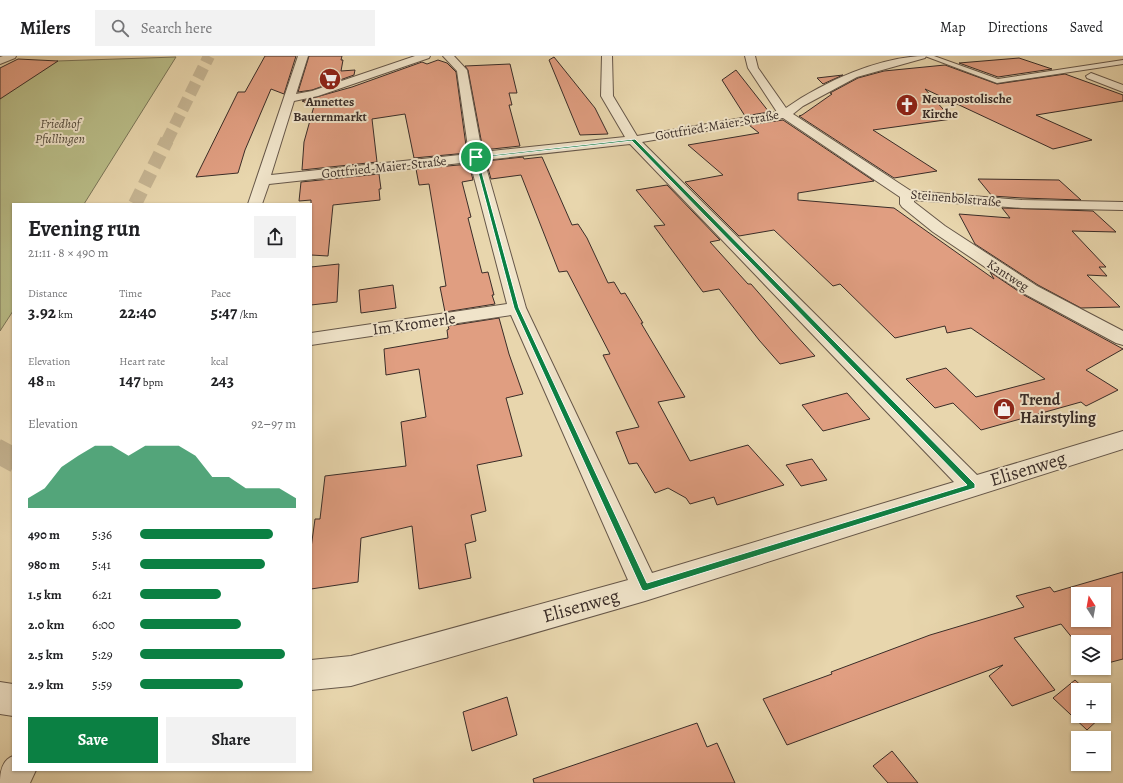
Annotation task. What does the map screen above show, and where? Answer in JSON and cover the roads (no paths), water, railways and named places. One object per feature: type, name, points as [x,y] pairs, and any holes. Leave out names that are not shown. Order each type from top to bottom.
[{"type":"street","points":[[0,61],[11,56]]},
{"type":"street","points":[[255,203],[303,56]]},
{"type":"street","points":[[290,98],[314,94],[425,56]]},
{"type":"street","points":[[448,56],[462,70],[476,157],[517,308],[645,588]]},
{"type":"street","points":[[607,56],[607,96],[633,140],[972,486]]},
{"type":"street","name":"Steinenbolstraße","points":[[750,56],[753,68],[785,114],[907,195],[1022,204],[1123,206]]},
{"type":"street","name":"Gottfried-Maier-Straße","points":[[264,180],[633,140],[785,114],[799,104],[853,75],[920,56]]},
{"type":"street","points":[[1090,76],[1123,88]]},
{"type":"street","name":"Kantweg","points":[[907,195],[907,204],[938,229],[1031,290],[1123,339]]},
{"type":"street","name":"Im Kromerle","points":[[312,339],[517,308]]},
{"type":"street","name":"Elisenweg","points":[[312,675],[351,671],[645,588],[1123,440]]},
{"type":"street","points":[[0,698],[12,700]]},
{"type":"street","points":[[12,783],[18,771]]},
{"type":"lane","points":[[920,56],[997,81],[1123,62]]},
{"type":"tunnel","points":[[167,141],[209,56]]},
{"type":"tunnel","points":[[136,203],[167,140]]},
{"type":"tunnel","points":[[0,466],[12,444]]},
{"type":"place","name":"Annettes Bauernmarkt","points":[[330,79]]},
{"type":"place","name":"Neuapostolische Kirche","points":[[907,105]]},
{"type":"place","name":"Trend Hairstyling","points":[[1004,409]]},
{"type":"park label","name":"Friedhof Pfullingen","points":[[60,130]]}]
